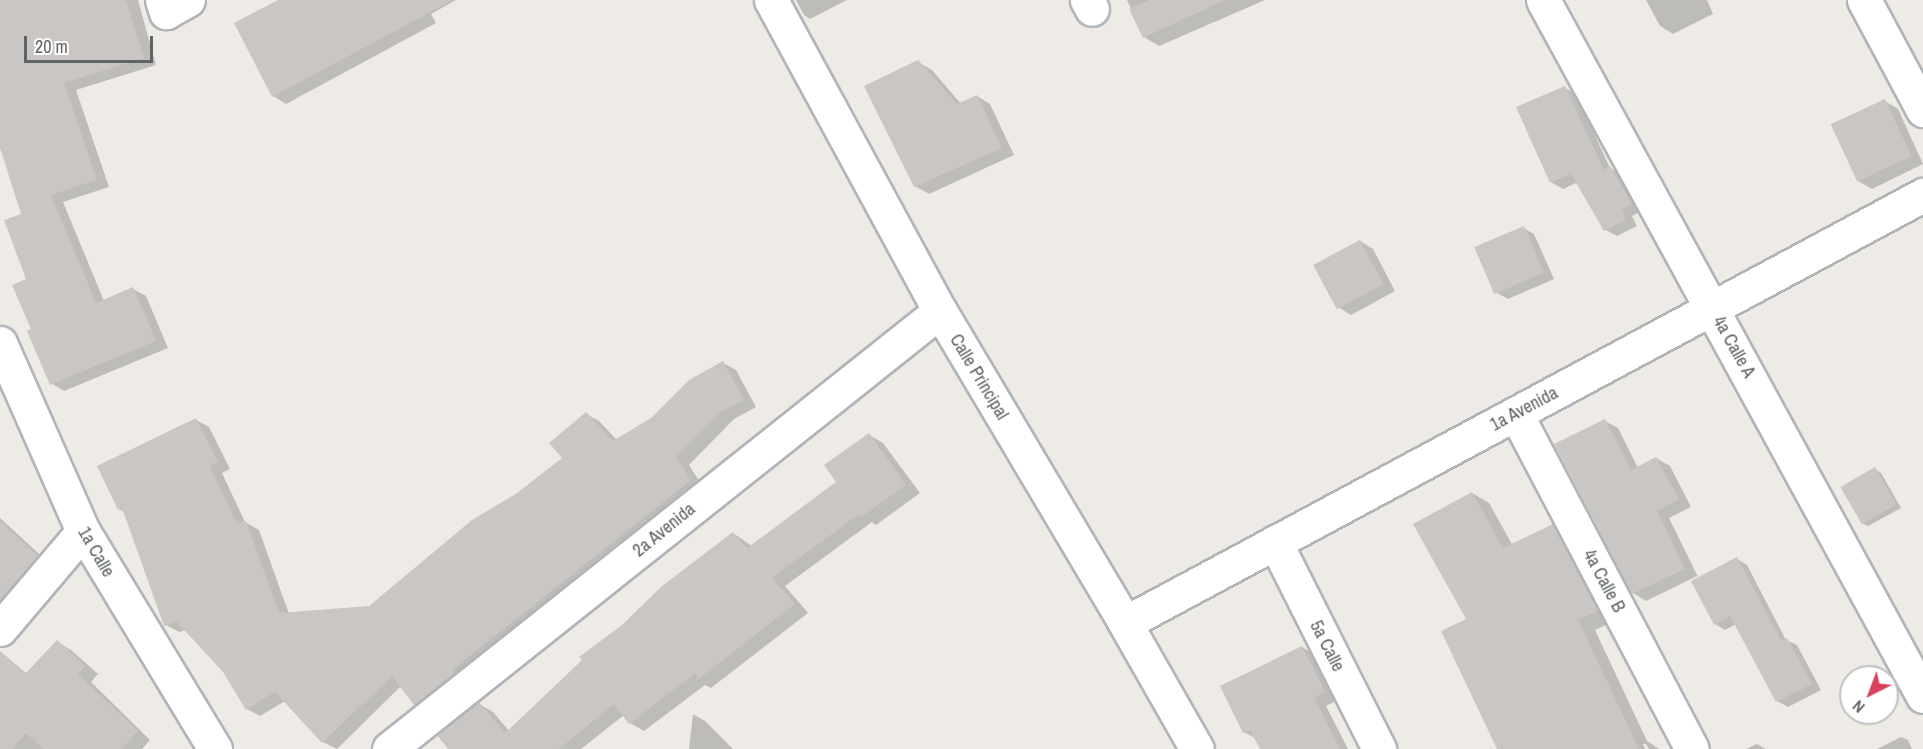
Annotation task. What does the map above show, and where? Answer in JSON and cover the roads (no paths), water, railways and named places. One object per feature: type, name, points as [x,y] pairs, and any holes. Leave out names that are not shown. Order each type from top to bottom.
[{"type":"street","points":[[162,0],[165,12],[188,0]]},
{"type":"street","name":"Calle Principal","points":[[771,0],[940,311],[1125,622],[1197,749]]},
{"type":"street","name":"4a Calle A","points":[[1543,0],[1923,696]]},
{"type":"street","points":[[1864,0],[1923,110]]},
{"type":"street","name":"1a Avenida","points":[[1125,622],[1923,195]]},
{"type":"street","name":"2a Avenida","points":[[389,749],[940,311]]},
{"type":"street","name":"1a Calle","points":[[0,344],[83,531],[215,749]]},
{"type":"street","name":"4a Calle B","points":[[1516,414],[1692,749]]},
{"type":"street","points":[[0,629],[83,531]]},
{"type":"street","name":"5a Calle","points":[[1275,542],[1379,749]]}]
